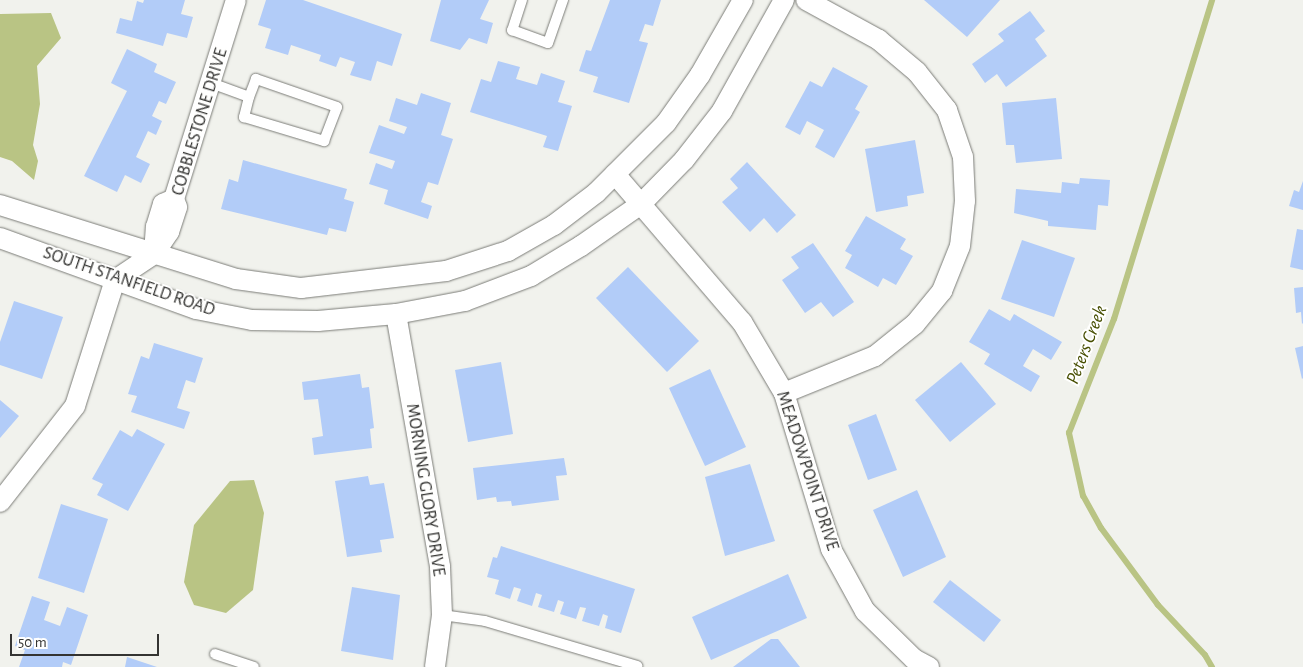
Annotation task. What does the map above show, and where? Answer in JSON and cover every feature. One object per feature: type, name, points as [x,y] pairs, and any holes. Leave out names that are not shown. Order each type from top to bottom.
[{"type":"street","name":"COBBLESTONE DRIVE","points":[[115,280],[154,254],[169,232],[176,207],[174,199],[236,0]]},
{"type":"street","name":"SOUTH STANFIELD ROAD","points":[[0,204],[236,279],[301,288],[446,271],[508,251],[554,225],[615,174],[666,124],[700,75],[743,0]]},
{"type":"street","name":"SOUTH STANFIELD ROAD","points":[[0,238],[196,309],[252,320],[318,321],[396,314],[466,301],[530,276],[581,246],[641,204],[684,160],[722,111],[784,0]]},
{"type":"street","points":[[784,393],[875,356],[915,324],[942,291],[960,246],[965,201],[963,157],[947,110],[929,87],[917,72],[879,40],[806,0]]},
{"type":"street","name":"MEADOWPOINT DRIVE","points":[[615,174],[742,322],[784,393],[831,549],[865,611],[914,659],[929,667]]},
{"type":"street","points":[[0,502],[75,406],[115,280]]},
{"type":"street","name":"MORNING GLORY DRIVE","points":[[396,314],[440,567],[442,615],[434,667]]},
{"type":"lane","points":[[522,0],[512,30],[548,43],[563,0]]},
{"type":"lane","points":[[256,79],[337,107],[324,141],[244,117],[250,97],[256,79]]},
{"type":"lane","points":[[211,84],[250,97]]},
{"type":"lane","points":[[442,615],[485,621],[637,666]]},
{"type":"lane","points":[[215,654],[254,667]]},
{"type":"shaded area","points":[[51,13],[61,38],[37,66],[40,104],[33,145],[38,161],[34,180],[12,161],[0,157],[0,14]]},
{"type":"shaded area","points":[[254,480],[264,513],[253,590],[226,613],[194,605],[184,582],[194,525],[230,481]]},
{"type":"building","points":[[144,0],[185,0],[181,14],[193,17],[187,38],[167,33],[163,46],[116,33],[120,18],[132,21],[137,1],[143,3]]},
{"type":"building","points":[[266,0],[303,0],[402,34],[392,66],[377,61],[371,81],[350,75],[355,62],[340,57],[336,67],[319,61],[321,55],[291,45],[288,55],[265,48],[271,29],[258,25]]},
{"type":"building","points":[[441,0],[489,0],[480,19],[493,23],[487,44],[469,38],[460,50],[430,41]]},
{"type":"building","points":[[610,0],[661,0],[653,26],[645,24],[639,41],[648,43],[629,103],[593,92],[598,77],[579,71],[586,50],[591,51]]},
{"type":"building","points":[[924,0],[1000,0],[967,37]]},
{"type":"building","points":[[1030,11],[1045,31],[1035,39],[1047,56],[1006,87],[997,74],[985,83],[972,64],[1004,41],[998,34]]},
{"type":"building","points":[[127,49],[157,64],[154,72],[176,82],[166,104],[159,101],[152,116],[162,121],[156,135],[148,131],[136,157],[150,164],[141,183],[125,175],[117,192],[84,176],[127,91],[111,83]]},
{"type":"building","points":[[498,61],[520,67],[516,79],[537,85],[541,73],[565,81],[558,102],[572,106],[558,151],[543,147],[547,136],[470,112],[481,79],[491,82]]},
{"type":"building","points":[[833,67],[868,86],[855,109],[860,112],[834,158],[815,147],[824,130],[807,121],[800,135],[785,127],[810,81],[822,87]]},
{"type":"building","points":[[421,93],[451,103],[441,135],[453,139],[438,185],[428,182],[421,202],[432,206],[428,219],[384,204],[388,190],[369,184],[376,163],[392,169],[395,161],[369,153],[379,125],[404,134],[407,127],[389,121],[396,98],[417,105]]},
{"type":"building","points":[[1056,98],[1062,159],[1016,163],[1014,145],[1006,145],[1002,103]]},
{"type":"building","points":[[915,140],[924,193],[907,196],[908,206],[876,212],[865,149]]},
{"type":"building","points":[[243,160],[347,189],[344,199],[354,202],[346,232],[329,228],[327,235],[221,209],[229,179],[238,182]]},
{"type":"building","points":[[747,162],[796,215],[777,233],[764,218],[750,232],[722,202],[738,188],[730,179]]},
{"type":"building","points":[[1080,178],[1110,180],[1108,206],[1098,205],[1096,230],[1048,226],[1048,221],[1014,213],[1016,189],[1061,193],[1062,182],[1079,184]]},
{"type":"building","points":[[1303,181],[1303,210],[1289,206],[1294,190],[1299,192]]},
{"type":"building","points":[[866,216],[906,239],[900,249],[913,256],[896,285],[883,278],[878,287],[845,268],[852,255],[845,251]]},
{"type":"building","points":[[1297,229],[1303,230],[1303,270],[1290,267]]},
{"type":"building","points":[[1022,240],[1075,258],[1054,317],[1001,299]]},
{"type":"building","points":[[813,243],[854,302],[833,317],[821,302],[805,313],[782,280],[799,268],[791,257]]},
{"type":"building","points":[[628,267],[699,341],[667,372],[596,298]]},
{"type":"building","points":[[1303,287],[1302,324],[1301,312],[1296,313],[1294,288]]},
{"type":"building","points":[[14,301],[63,317],[42,379],[0,365],[0,342]]},
{"type":"building","points":[[989,309],[1010,321],[1014,314],[1062,342],[1051,360],[1033,349],[1023,366],[1040,376],[1031,392],[984,364],[990,354],[969,342]]},
{"type":"building","points":[[154,343],[203,358],[195,383],[186,380],[177,408],[190,412],[184,429],[131,412],[137,396],[128,394],[141,356],[149,359]]},
{"type":"building","points":[[1303,346],[1303,378],[1302,379],[1295,348]]},
{"type":"building","points":[[501,362],[513,434],[468,442],[455,370]]},
{"type":"building","points":[[961,362],[996,404],[950,442],[915,400]]},
{"type":"building","points":[[710,369],[746,447],[705,466],[669,388]]},
{"type":"building","points":[[360,374],[362,388],[369,387],[374,428],[370,429],[372,448],[314,455],[312,438],[323,436],[318,399],[304,400],[302,382]]},
{"type":"building","points":[[0,400],[19,416],[0,438]]},
{"type":"building","points":[[876,414],[897,470],[868,480],[848,425]]},
{"type":"building","points":[[137,429],[165,444],[128,511],[97,495],[103,484],[92,479],[120,430],[132,437]]},
{"type":"building","points":[[564,458],[567,475],[556,476],[559,500],[512,506],[511,501],[497,502],[496,497],[477,500],[473,468]]},
{"type":"building","points":[[750,464],[775,541],[725,556],[705,477]]},
{"type":"building","points":[[368,476],[370,485],[384,483],[394,538],[380,540],[382,552],[347,557],[335,481]]},
{"type":"building","points":[[917,490],[946,557],[903,577],[873,510]]},
{"type":"building","points":[[61,504],[108,519],[84,593],[38,578]]},
{"type":"building","points":[[501,546],[635,589],[621,633],[605,628],[608,616],[603,614],[599,626],[582,621],[586,608],[580,607],[576,619],[560,614],[564,602],[558,600],[554,612],[538,607],[542,595],[536,593],[532,606],[517,601],[521,589],[514,587],[510,599],[495,594],[499,580],[487,577],[493,557],[497,558]]},
{"type":"building","points":[[788,574],[807,618],[711,660],[692,617]]},
{"type":"building","points":[[950,580],[1001,620],[984,642],[933,602]]},
{"type":"building","points":[[352,587],[400,595],[393,660],[341,651]]},
{"type":"building","points":[[32,596],[50,602],[44,620],[60,626],[67,607],[88,615],[71,665],[63,662],[62,667],[19,667],[25,650],[15,646]]},
{"type":"building","points":[[771,639],[778,639],[800,667],[733,667]]},
{"type":"building","points":[[127,657],[157,667],[125,667]]},
{"type":"waterway","name":"Peters Creek","points":[[1212,0],[1114,319],[1069,433],[1083,496],[1101,528],[1158,605],[1205,655],[1212,667]]}]
